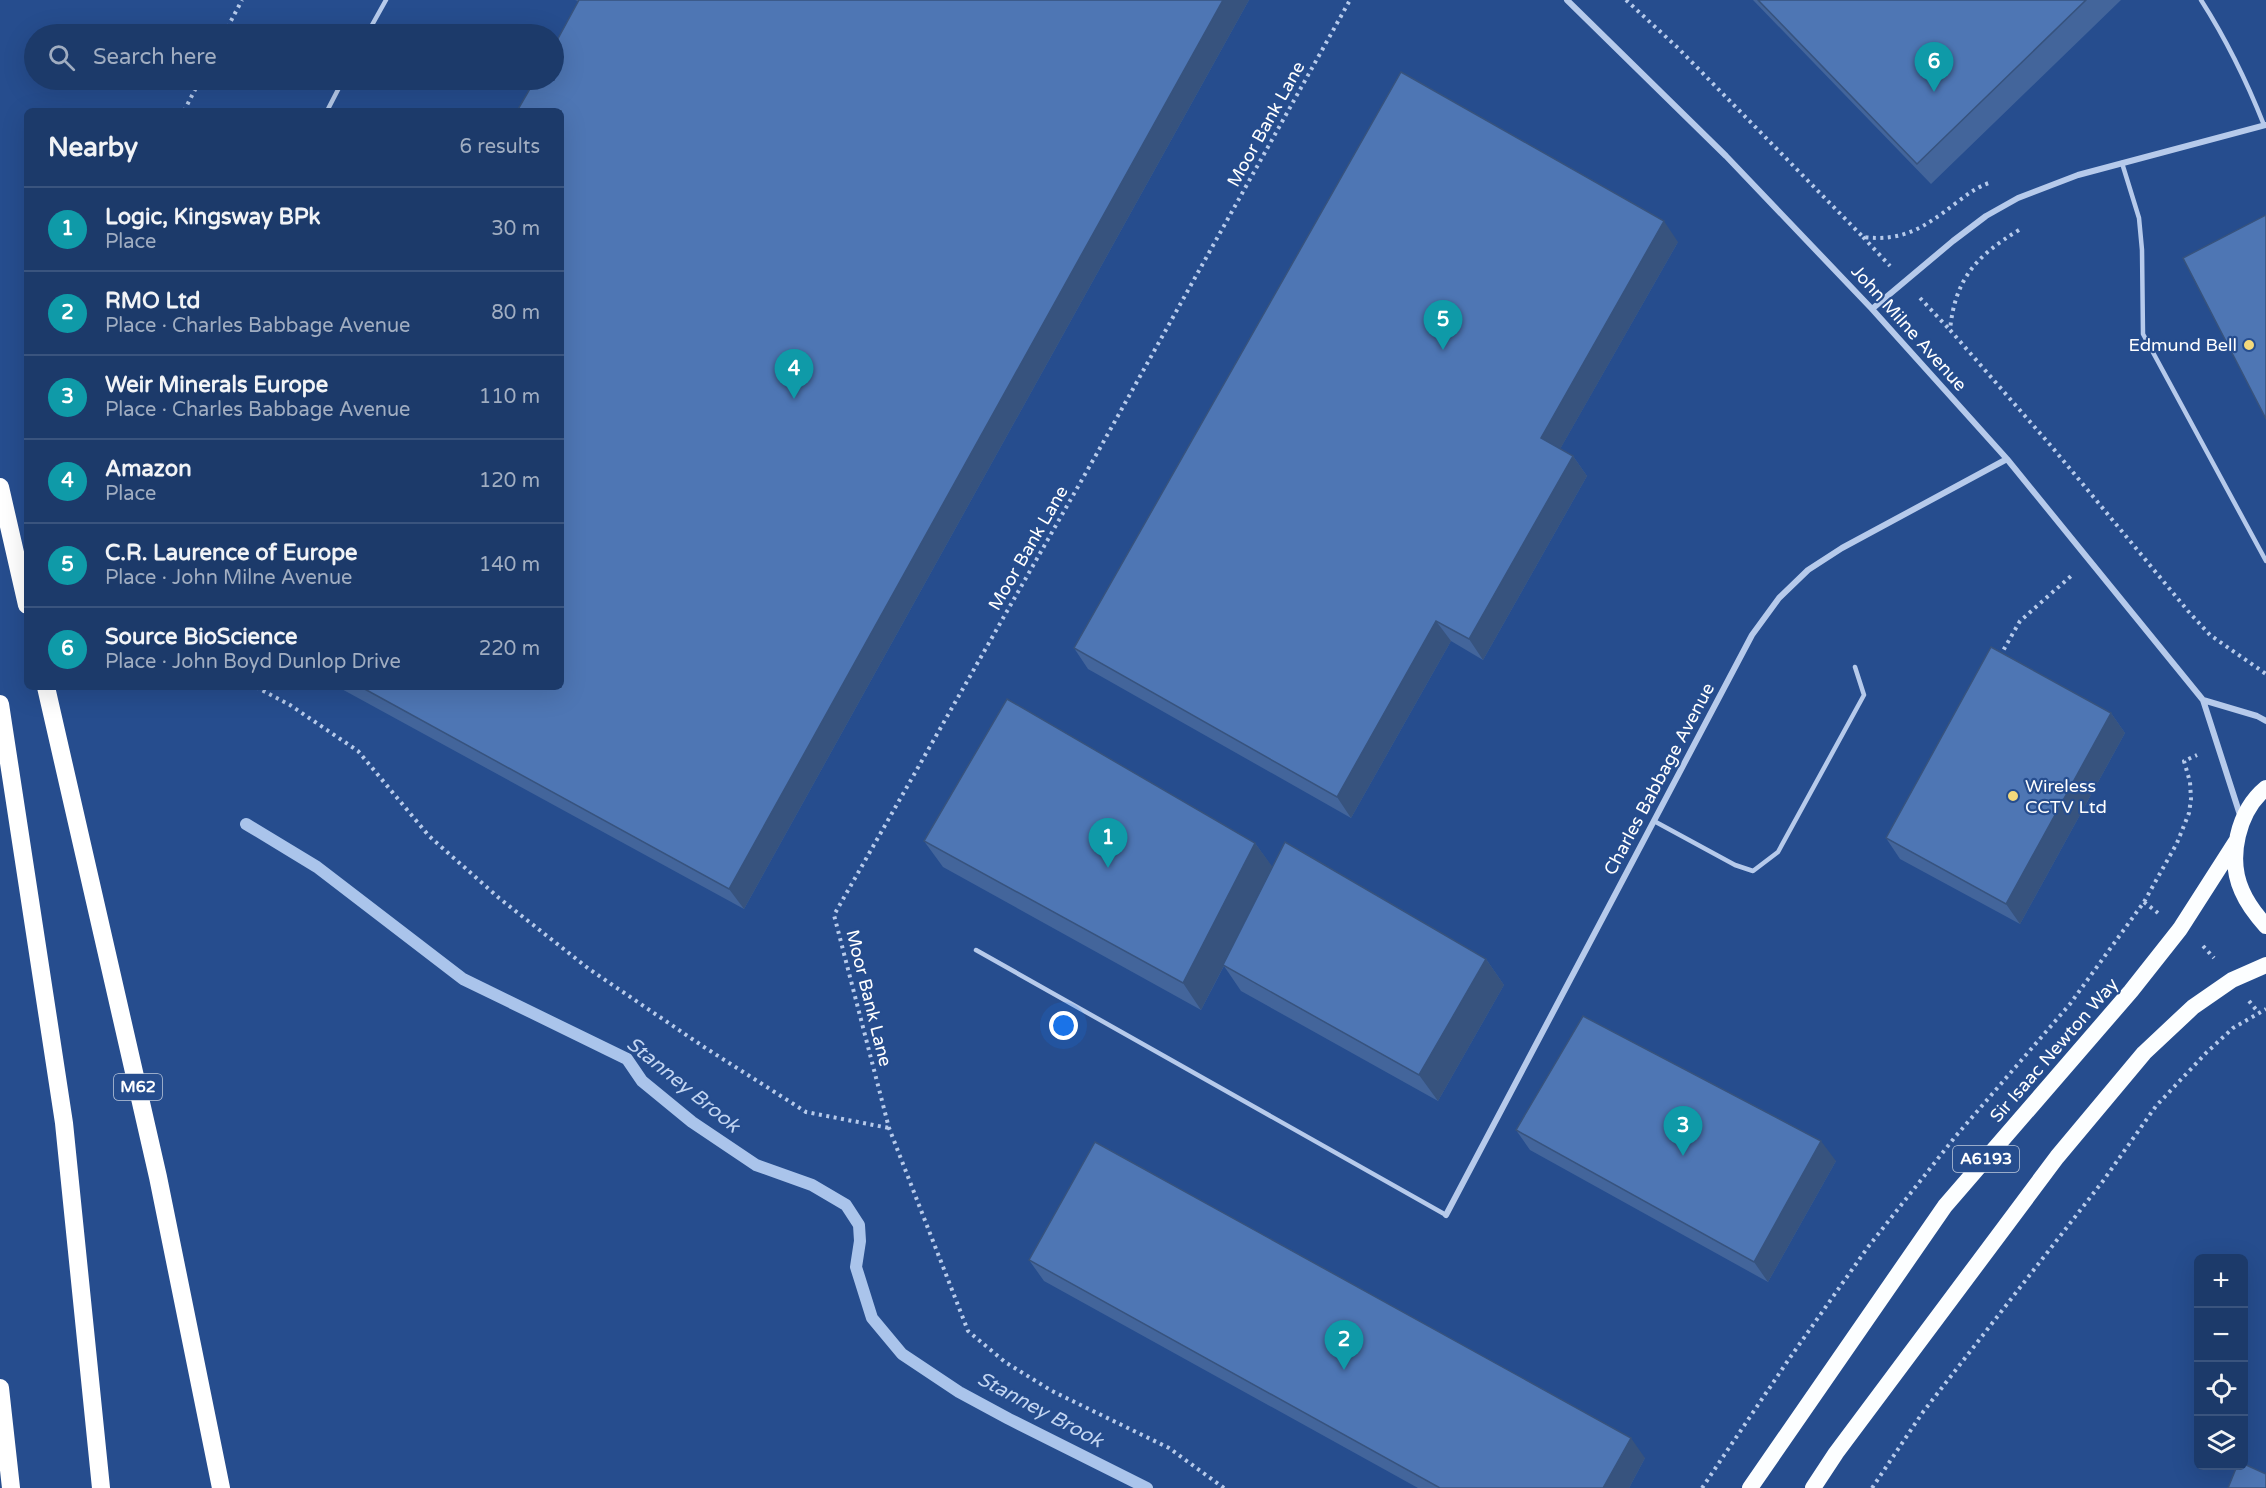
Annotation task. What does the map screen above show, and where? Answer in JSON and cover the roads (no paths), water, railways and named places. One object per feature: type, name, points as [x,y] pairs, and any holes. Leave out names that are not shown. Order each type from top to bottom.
[{"type":"highway","points":[[0,487],[24,592]]},
{"type":"highway","name":"M62","points":[[47,690],[158,1177],[221,1488]]},
{"type":"highway","points":[[0,704],[64,1123],[101,1488]]},
{"type":"highway","name":"A6193","points":[[2266,788],[2258,795],[2242,821],[2237,840],[2236,865],[2241,889],[2253,912],[2266,926]]},
{"type":"highway","name":"Sir Isaac Newton Way","points":[[1750,1488],[1945,1206],[2131,991],[2180,929],[2237,840]]},
{"type":"highway","name":"A6193","points":[[1814,1488],[1836,1453],[2057,1157],[2144,1053],[2193,1007],[2232,980],[2266,965]]},
{"type":"highway","points":[[0,1388],[11,1488]]},
{"type":"street","name":"John Milne Avenue","points":[[1567,0],[1726,156],[1872,309],[2007,459],[2203,700],[2242,821]]},
{"type":"street","points":[[1872,309],[1953,241],[1986,216],[2018,198],[2078,175],[2265,125]]},
{"type":"street","name":"Charles Babbage Avenue","points":[[1446,1215],[1752,634],[1779,598],[1808,570],[1842,548],[2007,459]]},
{"type":"street","points":[[2203,700],[2257,716],[2266,721]]},
{"type":"lane","points":[[373,24],[386,0]]},
{"type":"lane","points":[[2201,0],[2265,125]]},
{"type":"lane","points":[[329,108],[338,90]]},
{"type":"lane","points":[[2122,163],[2139,218],[2142,250],[2143,334],[2266,561]]},
{"type":"lane","points":[[1654,821],[1753,871],[1765,863],[1778,852],[1864,695],[1855,667]]},
{"type":"lane","points":[[976,950],[1446,1215]]},
{"type":"waterway","name":"Stanney Brook","points":[[246,824],[317,867],[463,979],[627,1059],[642,1081],[692,1122],[756,1165],[812,1185],[846,1205],[859,1225],[860,1241],[856,1267],[872,1318],[902,1354],[959,1392],[1147,1488]]},
{"type":"place","name":"Source BioScience","points":[[1934,92]]},
{"type":"place","name":"Edmund Bell","points":[[2249,345]]},
{"type":"place","name":"C.R. Laurence of Europe","points":[[1443,350]]},
{"type":"place","name":"Amazon","points":[[794,399]]},
{"type":"place","name":"Wireless CCTV Ltd","points":[[2013,796]]},
{"type":"place","name":"Logic, Kingsway BPk","points":[[1108,868]]},
{"type":"place","name":"Weir Minerals Europe","points":[[1683,1156]]},
{"type":"place","name":"RMO Ltd","points":[[1344,1370]]}]
